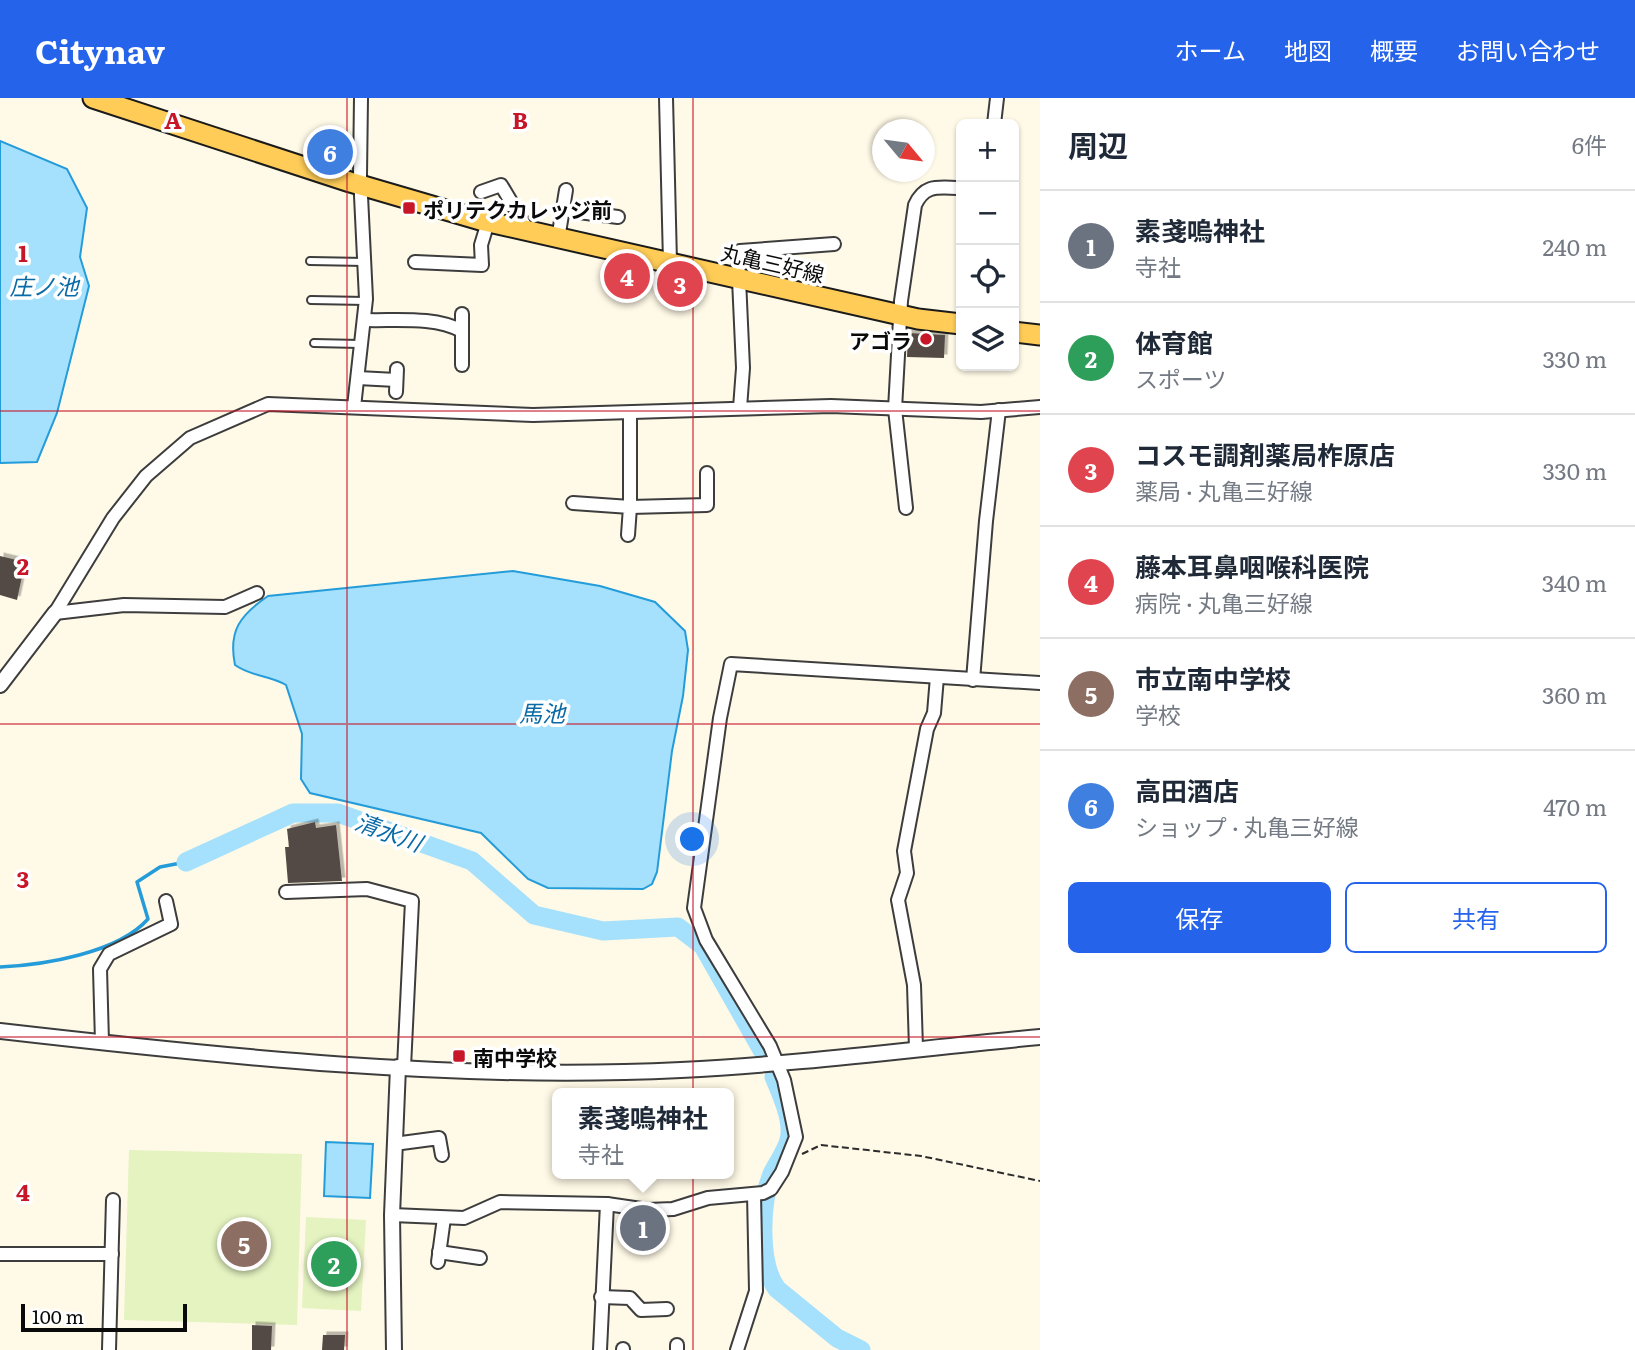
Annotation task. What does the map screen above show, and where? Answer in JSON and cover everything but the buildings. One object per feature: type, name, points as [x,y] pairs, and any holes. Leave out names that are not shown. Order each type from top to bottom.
[{"type":"main road","name":"丸亀三好線","points":[[93,98],[361,186],[488,222],[901,315],[956,323]]},
{"type":"main road","points":[[1019,333],[1040,335]]},
{"type":"street","points":[[354,407],[366,301],[360,98]]},
{"type":"street","points":[[666,98],[670,262]]},
{"type":"street","points":[[995,119],[997,98]]},
{"type":"street","points":[[481,192],[501,185],[530,232]]},
{"type":"street","points":[[906,508],[895,409],[901,315],[915,205],[921,192],[929,187],[956,188]]},
{"type":"street","points":[[558,239],[566,190]]},
{"type":"street","points":[[563,211],[618,218]]},
{"type":"street","points":[[415,262],[462,270],[482,265],[481,245],[488,222]]},
{"type":"street","points":[[740,408],[743,368],[740,251],[834,244]]},
{"type":"street","points":[[462,314],[462,365]]},
{"type":"street","points":[[365,320],[450,324],[462,331]]},
{"type":"street","points":[[358,378],[396,380]]},
{"type":"street","points":[[0,685],[55,613],[130,495],[146,476],[190,438],[268,404],[533,415],[740,408],[999,410],[1040,407]]},
{"type":"street","points":[[973,680],[986,521],[999,410]]},
{"type":"street","points":[[628,535],[630,413]]},
{"type":"street","points":[[573,503],[630,508],[708,505],[708,473]]},
{"type":"street","points":[[55,613],[124,605],[225,607],[257,593]]},
{"type":"street","points":[[737,1350],[756,1291],[763,1192],[790,1156],[796,1126],[776,1063],[741,993],[706,940],[694,908],[720,718],[731,664],[1040,683]]},
{"type":"street","points":[[916,1048],[914,985],[898,900],[907,873],[906,839],[927,729],[934,713],[937,677]]},
{"type":"street","points":[[286,892],[367,889],[412,901],[394,1144],[394,1350]]},
{"type":"street","points":[[102,1042],[100,969],[109,954],[172,924],[166,901]]},
{"type":"street","points":[[0,1031],[263,1059],[460,1072],[681,1070],[1040,1037]]},
{"type":"street","points":[[394,1144],[439,1138],[442,1155]]},
{"type":"street","points":[[392,1215],[464,1218],[500,1202],[607,1204],[648,1210],[673,1209],[708,1198],[763,1192]]},
{"type":"street","points":[[109,1350],[113,1200]]},
{"type":"street","points":[[600,1350],[607,1204]]},
{"type":"street","points":[[444,1218],[439,1257],[480,1258]]},
{"type":"street","points":[[0,1254],[112,1254]]},
{"type":"street","points":[[601,1297],[630,1298],[641,1310],[667,1309]]},
{"type":"lane","points":[[310,261],[365,262]]},
{"type":"lane","points":[[311,300],[366,301]]},
{"type":"lane","points":[[314,343],[362,344]]},
{"type":"path","points":[[790,1156],[795,1157],[821,1145],[920,1156],[1040,1181]]},
{"type":"path","points":[[606,1232],[642,1234]]},
{"type":"green space","points":[[129,1150],[302,1154],[297,1325],[124,1320]]},
{"type":"green space","points":[[306,1217],[366,1220],[361,1311],[302,1308]]},
{"type":"water","name":"庄ノ池","points":[[0,141],[67,169],[87,208],[80,257],[89,286],[57,413],[37,462],[0,463]]},
{"type":"water","name":"馬池","points":[[513,571],[600,586],[655,602],[685,631],[688,650],[683,696],[672,751],[657,872],[652,884],[643,889],[548,888],[528,879],[481,833],[310,793],[301,779],[302,734],[286,685],[235,665],[233,643],[238,625],[250,610],[268,596]]},
{"type":"water","points":[[326,1142],[373,1144],[370,1198],[324,1196]]},
{"type":"waterway","name":"清水川","points":[[186,862],[293,813],[338,813],[472,861],[534,915],[603,931],[678,927],[703,946],[762,1050]]},
{"type":"waterway","name":"清水川","points":[[0,967],[58,960],[100,949],[118,941],[148,919],[137,882],[160,867],[186,862]]},
{"type":"waterway","name":"清水川","points":[[774,1077],[786,1108],[790,1133],[786,1149],[772,1174],[765,1201],[764,1249],[771,1278],[777,1289],[837,1338],[861,1350]]},
{"type":"place","name":"高田酒店","points":[[330,152]]},
{"type":"place","name":"ポリテクカレッジ前","points":[[409,208]]},
{"type":"place","name":"藤本耳鼻咽喉科医院","points":[[627,276]]},
{"type":"place","name":"コスモ調剤薬局柞原店","points":[[680,284]]},
{"type":"place","name":"アゴラ","points":[[926,339]]},
{"type":"place","name":"南中学校","points":[[459,1056]]},
{"type":"place","name":"素戔嗚神社","points":[[643,1228]]},
{"type":"place","name":"市立南中学校","points":[[244,1244]]},
{"type":"place","name":"体育館","points":[[334,1264]]}]
